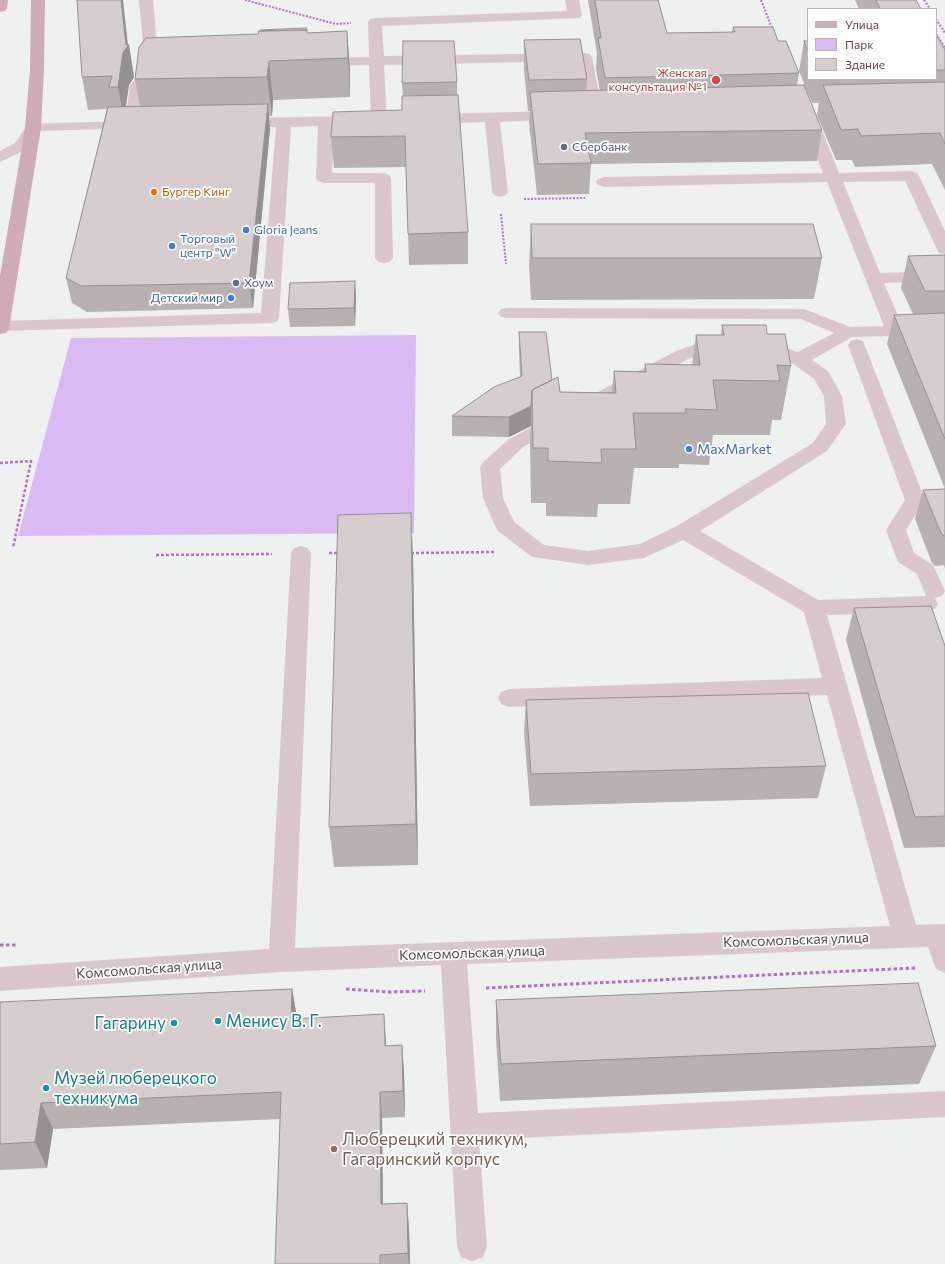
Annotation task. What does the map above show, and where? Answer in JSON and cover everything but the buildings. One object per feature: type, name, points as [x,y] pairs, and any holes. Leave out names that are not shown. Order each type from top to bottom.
[{"type":"main road","points":[[0,8],[1,0]]},
{"type":"main road","points":[[1,328],[33,128],[38,0]]},
{"type":"street","points":[[132,125],[137,85],[152,66],[146,0]]},
{"type":"street","points":[[228,123],[386,120],[377,60],[375,22],[575,15],[572,0]]},
{"type":"street","points":[[307,62],[586,56],[595,115]]},
{"type":"street","points":[[152,66],[168,66]]},
{"type":"street","points":[[807,108],[895,331]]},
{"type":"street","points":[[416,120],[611,114]]},
{"type":"street","points":[[492,118],[500,196]]},
{"type":"street","points":[[1,328],[270,318],[284,122]]},
{"type":"street","points":[[326,122],[324,178],[383,178],[384,258]]},
{"type":"street","points":[[0,158],[21,146],[33,128],[148,125]]},
{"type":"street","points":[[604,182],[911,176],[938,218],[945,249]]},
{"type":"street","points":[[873,278],[945,276]]},
{"type":"street","points":[[507,313],[804,314],[853,339],[923,500],[896,530],[905,557],[926,570],[935,603],[814,608],[684,531]]},
{"type":"street","points":[[799,359],[853,339],[895,331],[945,330]]},
{"type":"street","points":[[738,345],[771,349],[799,359],[821,375],[833,396],[836,424],[820,447],[684,531],[644,551],[588,558],[538,552],[505,526],[493,498],[490,468],[516,443],[682,355],[707,346],[738,345]]},
{"type":"street","points":[[281,960],[301,553]]},
{"type":"street","points":[[814,608],[906,936]]},
{"type":"street","points":[[509,698],[836,686]]},
{"type":"street","points":[[941,935],[945,961]]},
{"type":"street","name":"Комсомольская улица","points":[[0,980],[281,960],[941,935]]},
{"type":"street","points":[[453,954],[472,1246]]},
{"type":"street","points":[[464,1127],[945,1104]]},
{"type":"path","points":[[245,0],[336,24],[375,22]]},
{"type":"path","points":[[760,0],[773,29]]},
{"type":"path","points":[[937,21],[945,33]]},
{"type":"path","points":[[937,36],[945,48]]},
{"type":"path","points":[[506,264],[500,196],[594,198],[594,187],[604,182]]},
{"type":"path","points":[[0,463],[31,461],[13,548]]},
{"type":"path","points":[[404,553],[538,552]]},
{"type":"path","points":[[156,555],[340,553]]},
{"type":"green space","points":[[416,335],[414,533],[18,536],[71,338]]},
{"type":"place","name":"Женская консультация №1","points":[[716,80]]},
{"type":"place","name":"Сбербанк","points":[[564,147]]},
{"type":"place","name":"Бургер Кинг","points":[[154,192]]},
{"type":"place","name":"Gloria Jeans","points":[[246,230]]},
{"type":"place","name":"Торговый центр \"W\"","points":[[172,246]]},
{"type":"place","name":"Хоум","points":[[236,283]]},
{"type":"place","name":"Детский мир","points":[[231,298]]},
{"type":"place","name":"MaxMarket","points":[[689,449]]},
{"type":"place","name":"Менису В. Г.","points":[[218,1021]]},
{"type":"place","name":"Гагарину","points":[[174,1023]]},
{"type":"place","name":"Музей люберецкого техникума","points":[[46,1088]]},
{"type":"place","name":"Люберецкий техникум, Гагаринский корпус","points":[[334,1149]]}]
